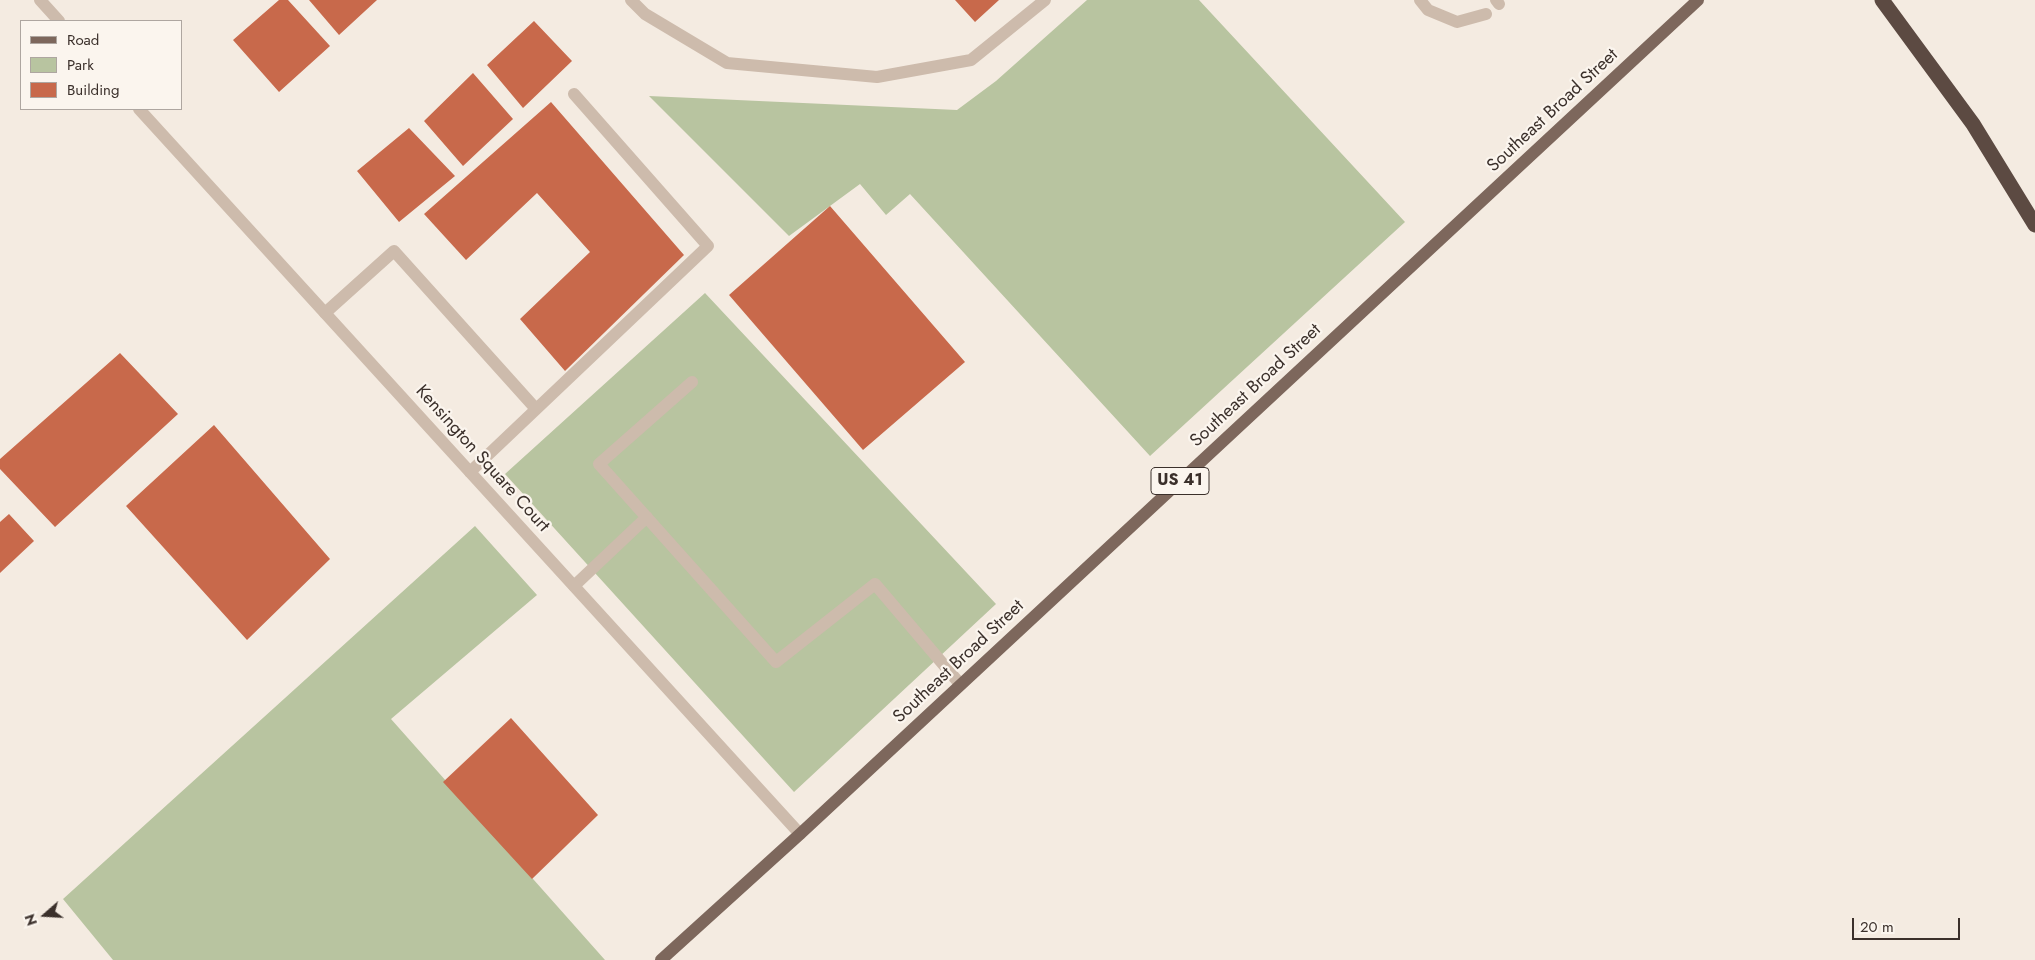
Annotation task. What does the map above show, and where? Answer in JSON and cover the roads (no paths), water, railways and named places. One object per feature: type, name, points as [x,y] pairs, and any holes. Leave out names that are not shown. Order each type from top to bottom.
[{"type":"highway","points":[[1882,0],[1973,124],[2035,225]]},
{"type":"main road","name":"Southeast Broad Street","points":[[661,960],[800,834],[1698,0]]},
{"type":"street","points":[[40,0],[58,20]]},
{"type":"street","points":[[631,0],[645,14],[727,63],[877,76],[971,60],[1044,0]]},
{"type":"street","points":[[1420,0],[1428,10],[1457,22],[1486,14]]},
{"type":"street","points":[[470,472],[708,246],[574,94]]},
{"type":"street","name":"Kensington Square Court","points":[[140,110],[800,834]]},
{"type":"street","points":[[325,313],[394,251],[536,409]]},
{"type":"street","points":[[692,382],[599,464],[776,662],[875,584],[960,684]]},
{"type":"street","points":[[574,586],[647,517]]}]
